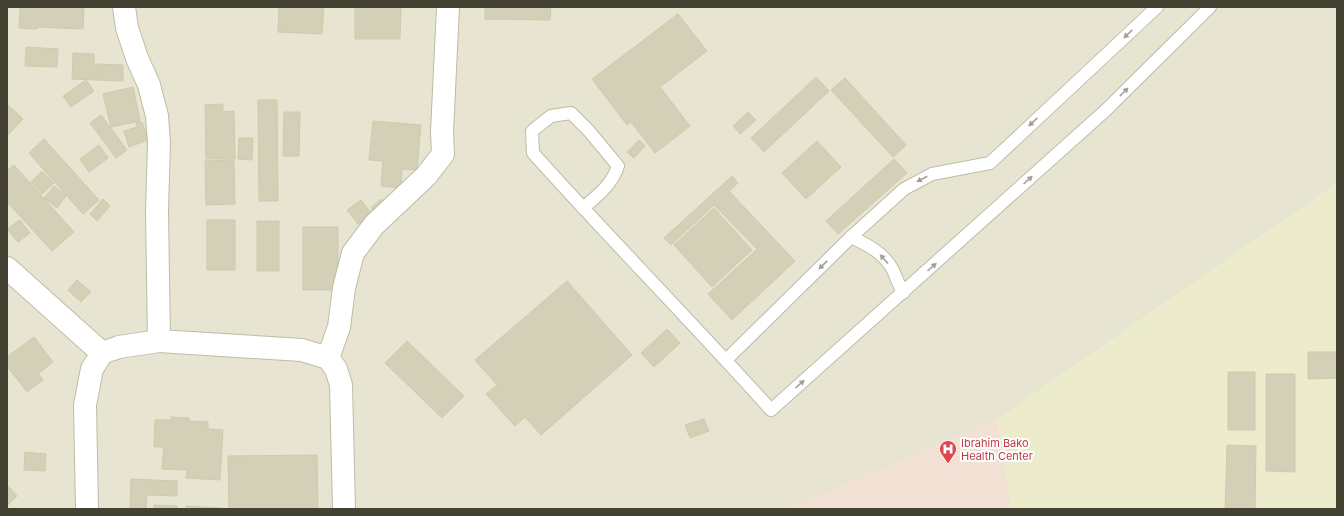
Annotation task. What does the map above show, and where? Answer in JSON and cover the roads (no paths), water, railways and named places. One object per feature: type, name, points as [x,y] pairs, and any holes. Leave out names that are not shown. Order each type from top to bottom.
[{"type":"street","points":[[124,7],[127,28],[137,58],[149,85],[157,116],[159,142],[157,211],[159,341]]},
{"type":"street","points":[[328,358],[339,326],[344,288],[352,253],[374,225],[426,176],[443,154],[442,132],[448,7]]},
{"type":"street","points":[[7,268],[102,353]]},
{"type":"street","points":[[87,509],[85,405],[92,369],[102,353],[119,347],[159,341],[302,350],[328,358],[336,369],[341,385],[344,509]]},
{"type":"lane","points":[[726,360],[851,237],[904,189],[932,174],[990,163],[1157,7]]},
{"type":"lane","points":[[583,208],[607,187],[618,166],[589,131],[571,113],[551,116],[532,131],[533,153],[583,208],[726,360],[771,410],[1106,110],[1210,7]]},
{"type":"lane","points":[[851,237],[870,246],[883,257],[892,269],[902,293]]},
{"type":"place","name":"Ibrahim Bako Health Center","points":[[948,464]]}]
